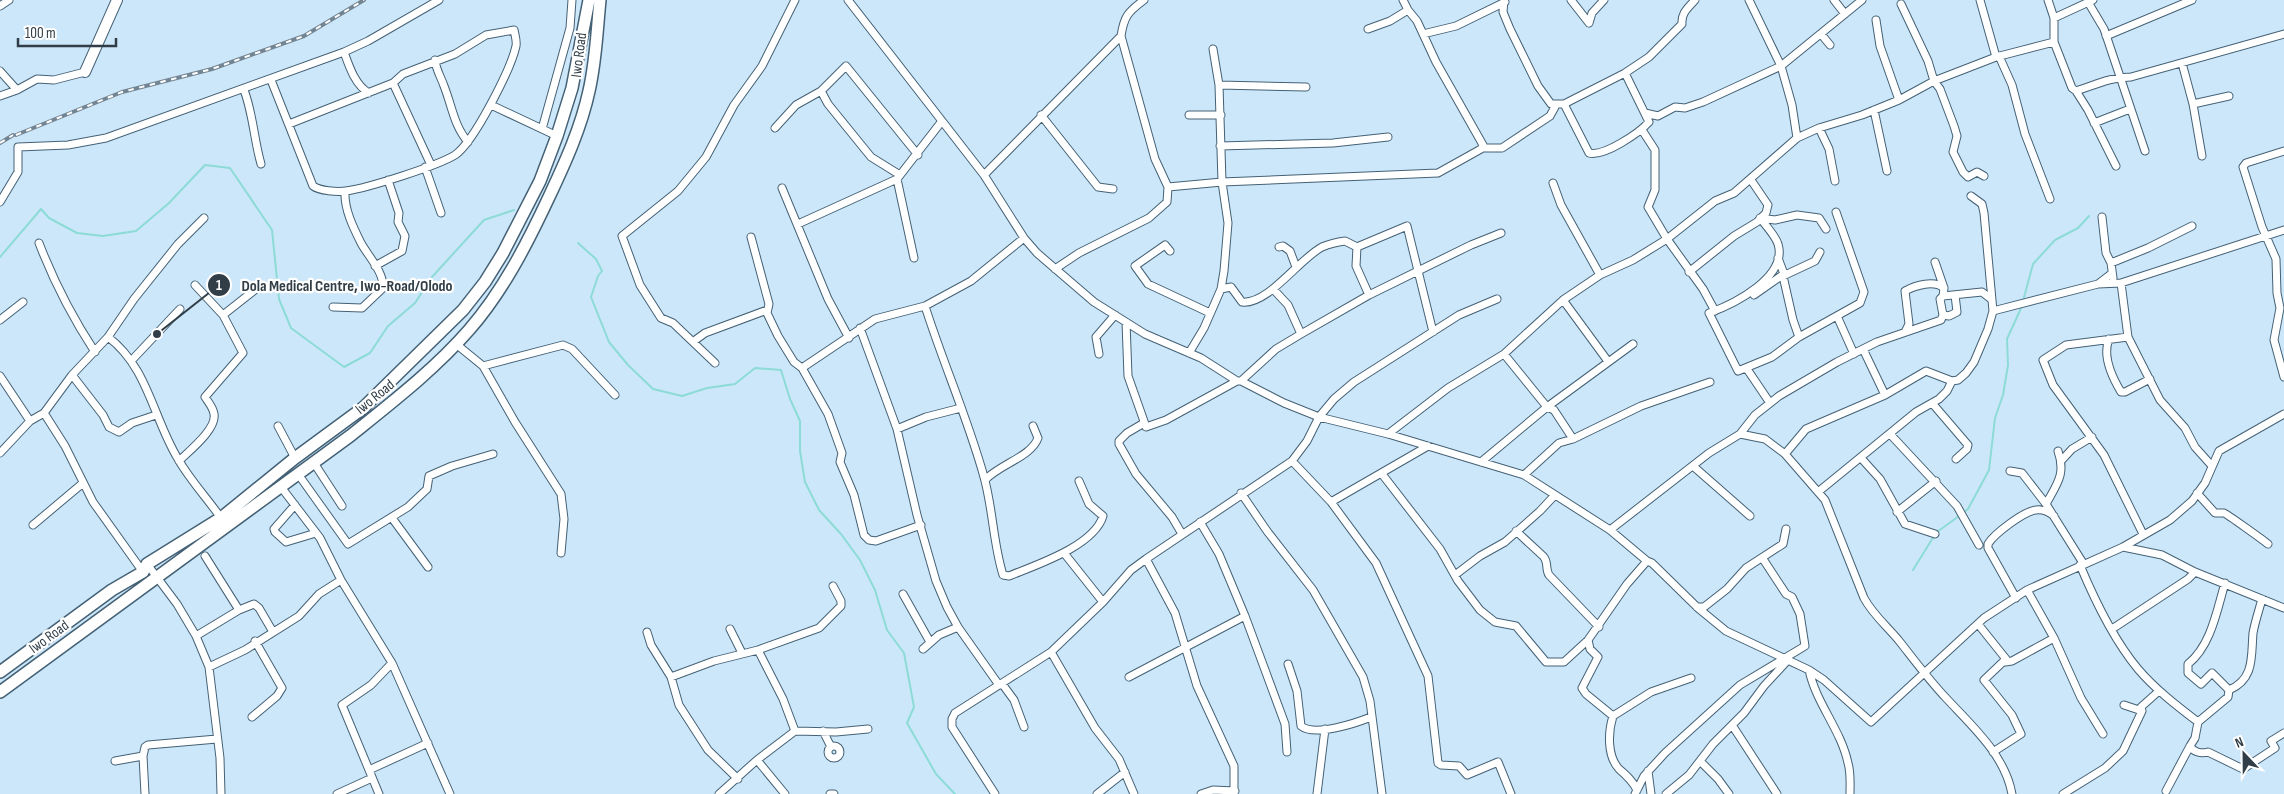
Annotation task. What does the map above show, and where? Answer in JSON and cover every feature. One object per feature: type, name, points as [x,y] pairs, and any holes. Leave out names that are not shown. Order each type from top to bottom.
[{"type":"main road","name":"Iwo Road","points":[[0,672],[112,590],[221,518],[295,458],[363,408],[442,333],[485,282],[519,224],[540,181],[572,88],[589,0]]},
{"type":"main road","name":"Iwo Road","points":[[0,692],[314,463],[398,399],[469,330],[503,284],[527,243],[576,133],[589,91],[596,46],[600,0]]},
{"type":"street","points":[[0,6],[9,0]]},
{"type":"street","points":[[0,96],[17,90],[36,79],[54,80],[85,72],[117,0]]},
{"type":"street","points":[[0,202],[18,172],[18,147],[68,145],[106,138],[244,90],[344,52],[439,0]]},
{"type":"street","points":[[542,129],[570,28],[572,0]]},
{"type":"street","points":[[715,363],[673,323],[661,318],[640,285],[622,236],[678,191],[706,157],[734,105],[762,66],[795,0]]},
{"type":"street","points":[[848,0],[984,175],[1024,238],[1055,269],[1094,302],[1145,334],[1201,358],[1239,381],[1284,403],[1320,417],[1388,434],[1524,475],[1554,496],[1610,530],[1646,561],[1652,563],[1696,607],[1726,631],[1809,670],[1824,680],[1871,722],[1978,624],[2027,590],[2123,547],[2170,520],[2197,493],[2204,483],[2219,451],[2284,414]]},
{"type":"street","points":[[1055,269],[1079,253],[1149,218],[1167,202],[1168,187],[1155,160],[1145,117],[1121,36],[1123,21],[1126,15],[1144,0]]},
{"type":"street","points":[[1403,0],[1417,21],[1483,148]]},
{"type":"street","points":[[1571,0],[1589,23],[1592,13],[1604,0]]},
{"type":"street","points":[[1168,187],[1222,182],[1438,173],[1483,148],[1502,148],[1550,116],[1560,105],[1625,73],[1649,57],[1682,24],[1682,17],[1685,11],[1696,0]]},
{"type":"street","points":[[1834,0],[1845,14]]},
{"type":"street","points":[[1645,114],[1658,116],[1675,107],[1692,106],[1781,66],[1862,0]]},
{"type":"street","points":[[1980,0],[1998,56],[2012,85],[2025,134],[2050,199]]},
{"type":"street","points":[[2048,0],[2054,18],[2054,42],[2072,88],[2076,91],[2094,122],[2116,166]]},
{"type":"street","points":[[2106,36],[2192,0]]},
{"type":"street","points":[[1423,34],[1456,26],[1504,1]]},
{"type":"street","points":[[1504,1],[1503,12],[1519,51],[1547,101],[1560,105],[1589,153],[1593,154],[1616,146],[1642,130],[1649,122],[1625,73]]},
{"type":"street","points":[[1752,1],[1781,66],[1792,105],[1797,138]]},
{"type":"street","points":[[2054,18],[2091,1],[2106,36],[2145,151]]},
{"type":"street","points":[[1901,4],[1928,61],[1934,81],[1940,89],[1954,126],[1957,136],[1953,152],[1962,172],[1968,177],[1977,172],[1984,176]]},
{"type":"street","points":[[1368,29],[1390,21],[1408,10]]},
{"type":"street","points":[[1876,20],[1880,46],[1899,100]]},
{"type":"street","points":[[271,80],[313,186],[344,191],[388,180],[455,155],[468,142],[492,105],[516,45],[514,30],[486,36],[454,54],[403,74],[392,83],[289,124]]},
{"type":"street","points":[[1821,34],[1830,45]]},
{"type":"street","points":[[2076,91],[2099,81],[2120,76],[2130,77],[2182,64],[2284,34]]},
{"type":"street","points":[[984,175],[1041,115],[1121,36]]},
{"type":"street","points":[[1388,434],[1448,388],[1504,354],[1563,300],[1600,275],[1633,260],[1667,239],[1715,201],[1734,193],[1797,138],[1819,128],[1899,100],[1934,81],[1998,56],[2054,42]]},
{"type":"street","points":[[1189,353],[1204,328],[1221,289],[1228,223],[1222,182],[1219,85],[1213,49]]},
{"type":"street","points":[[344,52],[350,70],[363,89],[369,92]]},
{"type":"street","points":[[435,60],[436,70],[444,85],[459,131],[468,142]]},
{"type":"street","points":[[2182,64],[2193,104],[2202,156]]},
{"type":"street","points":[[775,128],[796,105],[821,91],[846,66],[918,155]]},
{"type":"street","points":[[0,71],[17,90]]},
{"type":"street","points":[[392,83],[428,166],[441,213]]},
{"type":"street","points":[[1219,85],[1306,87]]},
{"type":"street","points":[[244,90],[261,164]]},
{"type":"street","points":[[821,91],[828,104],[871,157],[899,177],[914,258]]},
{"type":"street","points":[[2193,104],[2229,96]]},
{"type":"street","points":[[492,105],[557,136]]},
{"type":"street","points":[[2094,122],[2130,109]]},
{"type":"street","points":[[1874,110],[1887,171]]},
{"type":"street","points":[[1041,115],[1098,187],[1113,189]]},
{"type":"street","points":[[1189,115],[1220,116]]},
{"type":"street","points":[[798,224],[899,177],[918,155],[942,121]]},
{"type":"street","points":[[1819,128],[1829,149],[1835,181]]},
{"type":"street","points":[[1642,130],[1655,150],[1655,190],[1648,207],[1689,272],[1703,289],[1715,311]]},
{"type":"street","points":[[1220,146],[1333,143],[1388,137]]},
{"type":"street","points":[[2284,151],[2254,160],[2243,167],[2262,227],[2268,236],[2276,259],[2277,293],[2280,308],[2274,340],[2284,376]]},
{"type":"street","points":[[375,266],[402,251],[405,236],[398,222],[399,213],[388,180]]},
{"type":"street","points":[[1689,272],[1734,236],[1757,222],[1766,213],[1768,205],[1751,180]]},
{"type":"street","points":[[1554,183],[1561,205],[1600,275]]},
{"type":"street","points":[[782,188],[828,299],[848,338]]},
{"type":"street","points":[[333,307],[358,310],[383,288],[375,266],[361,242],[344,204],[344,191]]},
{"type":"street","points":[[1818,492],[1916,412],[1932,403],[1947,391],[1952,381],[1966,373],[1974,362],[1993,311],[1984,213],[1982,204],[1971,196]]},
{"type":"street","points":[[1760,218],[1778,243],[1778,258],[1774,268],[1751,293],[1709,313],[1737,370],[1747,368],[1772,357],[1799,337],[1860,303],[1864,292],[1836,212]]},
{"type":"street","points":[[1760,218],[1775,220],[1797,215],[1818,218],[1826,229]]},
{"type":"street","points":[[2102,217],[2106,253],[2111,262],[2111,274],[2119,284],[2128,337],[2160,400],[2185,428],[2195,447],[2212,466]]},
{"type":"street","points":[[0,453],[30,421],[44,413],[72,375],[108,337],[134,299],[178,244],[204,218]]},
{"type":"street","points":[[1221,289],[1231,287],[1244,303],[1274,290],[1296,268],[1323,246],[1344,240],[1357,246],[1407,226],[1433,332]]},
{"type":"street","points":[[2111,262],[2148,248],[2192,226]]},
{"type":"street","points":[[1993,311],[2098,284],[2119,284],[2284,230]]},
{"type":"street","points":[[1126,322],[1128,376],[1146,427],[1160,423],[1239,381],[1276,349],[1369,296],[1471,245],[1501,233]]},
{"type":"street","points":[[751,237],[769,304],[767,310],[778,336],[794,362],[802,368],[828,414],[842,453],[840,462],[854,495],[864,535],[869,540],[876,541],[921,525]]},
{"type":"street","points":[[802,368],[860,328],[891,314],[925,306],[971,281],[1024,238]]},
{"type":"street","points":[[39,243],[56,288],[76,325],[95,352]]},
{"type":"street","points":[[1170,251],[1165,245],[1136,266],[1148,284],[1210,313]]},
{"type":"street","points":[[1279,247],[1283,246],[1290,251],[1296,268]]},
{"type":"street","points":[[1357,246],[1356,266],[1369,296]]},
{"type":"street","points":[[1745,296],[1752,297],[1783,276],[1815,260],[1820,252]]},
{"type":"street","points":[[1778,258],[1784,272],[1783,276],[1793,320],[1799,337]]},
{"type":"street","points":[[1935,262],[1944,288],[1943,296],[1940,299],[1944,315]]},
{"type":"street","points":[[2098,284],[2111,274]]},
{"type":"street","points":[[1905,332],[1909,324],[1905,291],[1919,285],[1936,283],[1944,288]]},
{"type":"street","points":[[179,461],[214,425],[215,416],[213,408],[205,396],[243,353],[223,315],[195,285]]},
{"type":"street","points":[[223,315],[256,290]]},
{"type":"street","points":[[1274,290],[1288,305],[1301,334]]},
{"type":"street","points":[[1943,296],[1982,292],[1991,299]]},
{"type":"street","points":[[1944,315],[1949,316],[1957,312],[1955,295]]},
{"type":"street","points":[[995,794],[952,727],[952,719],[955,713],[1051,652],[1104,602],[1131,570],[1292,461],[1334,399],[1354,382],[1459,315],[1497,299]]},
{"type":"street","points":[[1563,300],[1607,360]]},
{"type":"street","points":[[0,320],[23,302]]},
{"type":"street","points":[[925,306],[985,480],[996,553],[1003,575],[1009,576],[1064,553],[1090,535],[1101,524],[1103,516],[1089,504],[1079,481]]},
{"type":"street","points":[[130,362],[180,309]]},
{"type":"street","points":[[694,341],[705,333],[767,310]]},
{"type":"street","points":[[1098,354],[1096,337],[1114,315]]},
{"type":"street","points":[[1610,530],[1693,466],[1740,434],[1755,415],[1770,403],[1837,362],[1905,332],[1936,323],[1944,315]]},
{"type":"street","points":[[1837,316],[1854,354]]},
{"type":"street","points":[[860,328],[897,429],[936,581],[958,627],[999,685],[1003,685],[1014,700],[1024,727]]},
{"type":"street","points":[[108,337],[117,344],[141,375],[148,388],[156,415],[179,461],[221,518]]},
{"type":"street","points":[[2128,337],[2066,345],[2043,360],[2053,385],[2104,454],[2143,534]]},
{"type":"street","points":[[2109,339],[2105,353],[2115,382],[2121,392],[2125,392],[2150,379]]},
{"type":"street","points":[[456,344],[483,366],[515,422],[561,494],[564,519],[561,553]]},
{"type":"street","points":[[483,366],[563,344],[572,350],[614,395]]},
{"type":"street","points":[[1481,462],[1607,360],[1632,344]]},
{"type":"street","points":[[1863,349],[1884,395]]},
{"type":"street","points":[[1504,354],[1547,407],[1554,410],[1573,439]]},
{"type":"street","points":[[1747,368],[1770,403]]},
{"type":"street","points":[[1785,454],[1806,428],[1884,395],[1926,371],[1952,381]]},
{"type":"street","points":[[72,375],[103,415],[109,427],[120,432],[132,423],[156,415]]},
{"type":"street","points":[[0,376],[30,421]]},
{"type":"street","points":[[1524,475],[1558,444],[1573,439],[1641,406],[1710,382]]},
{"type":"street","points":[[1932,403],[1968,445],[1968,450],[1956,460]]},
{"type":"street","points":[[897,429],[926,417],[961,408]]},
{"type":"street","points":[[44,413],[65,446],[93,502],[145,568],[157,577],[177,604],[196,636],[210,667],[221,794]]},
{"type":"street","points":[[1144,423],[1126,433],[1119,441],[1119,444],[1136,474],[1172,518],[1182,534]]},
{"type":"street","points":[[278,426],[295,458]]},
{"type":"street","points":[[985,480],[995,470],[1017,458],[1036,444],[1038,438],[1032,426]]},
{"type":"street","points":[[1740,434],[1766,439],[1785,454],[1825,500],[1870,610],[1899,641],[1924,675],[1984,740],[2010,782],[2012,794]]},
{"type":"street","points":[[1890,434],[1920,468],[1936,481],[1957,506],[1979,545]]},
{"type":"street","points":[[2061,462],[2072,449],[2092,437]]},
{"type":"street","points":[[1331,502],[1348,490],[1382,474],[1428,446]]},
{"type":"street","points":[[2016,598],[1988,548],[1988,544],[2014,521],[2045,503],[2062,473],[2058,451]]},
{"type":"street","points":[[298,474],[348,544],[392,518],[421,497],[427,489],[429,476],[452,466],[494,454]]},
{"type":"street","points":[[1860,458],[1880,478],[1905,524],[1935,534]]},
{"type":"street","points":[[1292,461],[1331,502],[1363,547],[1372,556],[1428,676],[1434,747],[1438,763],[1441,765],[1459,766],[1467,775],[1498,762],[1511,794]]},
{"type":"street","points":[[314,463],[342,506]]},
{"type":"street","points":[[1693,466],[1750,516]]},
{"type":"street","points":[[2010,471],[2022,473],[2054,516],[2082,564],[2098,607],[2137,668],[2159,691],[2198,722]]},
{"type":"street","points":[[1382,474],[1440,549],[1455,575],[1480,610],[1495,622],[1516,626],[1546,662],[1564,662],[1588,640],[1599,627],[1627,584],[1646,561]]},
{"type":"street","points":[[1897,512],[1936,481]]},
{"type":"street","points":[[32,526],[83,483]]},
{"type":"street","points":[[281,487],[316,533],[341,580],[392,663],[450,794]]},
{"type":"street","points":[[2197,493],[2215,513],[2224,513],[2230,516],[2245,529],[2268,544]]},
{"type":"street","points":[[1241,494],[1313,590],[1362,677],[1372,717],[1382,794]]},
{"type":"street","points":[[1455,575],[1480,556],[1505,542],[1554,496]]},
{"type":"street","points":[[294,505],[274,529],[274,532],[286,542],[316,533]]},
{"type":"street","points":[[2037,509],[2054,516]]},
{"type":"street","points":[[392,518],[428,567]]},
{"type":"street","points":[[1200,522],[1219,554],[1245,616],[1284,724],[1287,752]]},
{"type":"street","points":[[1696,607],[1704,607],[1726,589],[1746,568],[1763,559],[1783,544],[1786,529]]},
{"type":"street","points":[[1516,531],[1547,560],[1549,575],[1599,627]]},
{"type":"street","points":[[2123,547],[2162,555],[2195,572],[2284,608]]},
{"type":"street","points":[[1064,553],[1104,602]]},
{"type":"street","points":[[205,556],[240,610]]},
{"type":"street","points":[[1146,559],[1175,613],[1197,686],[1234,766],[1234,793],[1213,790],[1201,794]]},
{"type":"street","points":[[1691,678],[1650,692],[1612,716],[1610,726],[1611,755],[1636,792],[1648,771],[1740,685],[1805,646],[1800,614],[1792,597],[1786,594],[1763,559]]},
{"type":"street","points":[[2112,630],[2188,579],[2195,572]]},
{"type":"street","points":[[210,667],[245,650],[255,641],[299,616],[320,594],[341,580]]},
{"type":"street","points":[[2225,583],[2212,628],[2195,658],[2188,664],[2188,672],[2200,684],[2212,673],[2229,690]]},
{"type":"street","points":[[671,677],[714,661],[758,650],[819,628],[823,621],[841,606],[841,601],[833,586]]},
{"type":"street","points":[[2027,590],[2054,638],[2081,698],[2103,734]]},
{"type":"street","points":[[903,594],[930,642]]},
{"type":"street","points":[[2229,690],[2239,686],[2250,669],[2253,633],[2262,599]]},
{"type":"street","points":[[196,636],[240,610],[256,605],[273,632]]},
{"type":"street","points":[[1129,677],[1245,616]]},
{"type":"street","points":[[1978,624],[2005,656],[2005,662]]},
{"type":"street","points":[[923,649],[939,634],[958,627]]},
{"type":"street","points":[[730,629],[742,653]]},
{"type":"street","points":[[647,632],[651,645],[671,677],[679,705],[708,750],[738,779]]},
{"type":"street","points":[[1993,752],[2021,734],[2012,715],[1984,680],[2005,662],[2012,661],[2054,638]]},
{"type":"street","points":[[1588,640],[1590,649],[1598,657],[1582,688],[1586,694],[1612,716]]},
{"type":"street","points":[[252,717],[277,696],[282,688],[255,641]]},
{"type":"street","points":[[758,650],[783,698],[794,731]]},
{"type":"street","points":[[1051,652],[1095,728],[1109,743],[1134,794]]},
{"type":"street","points":[[1666,794],[1689,776],[1786,659]]},
{"type":"street","points":[[379,794],[342,705],[345,701],[371,685],[392,663]]},
{"type":"street","points":[[1288,664],[1297,690],[1301,726],[1305,729],[1325,729],[1351,725],[1372,717]]},
{"type":"street","points":[[1809,670],[1813,687],[1838,735],[1849,763],[1850,794]]},
{"type":"street","points":[[2166,791],[2195,738],[2198,722],[2228,697],[2229,690]]},
{"type":"street","points":[[2063,794],[2105,768],[2123,751],[2142,711],[2141,707],[2159,691]]},
{"type":"street","points":[[2124,704],[2142,711]]},
{"type":"street","points":[[1732,725],[1777,794]]},
{"type":"street","points":[[719,794],[757,760],[794,731],[868,729]]},
{"type":"street","points":[[1317,794],[1325,729]]},
{"type":"street","points":[[823,731],[831,747]]},
{"type":"street","points":[[2190,746],[2192,750],[2202,754],[2208,752],[2243,769],[2275,748],[2271,741],[2284,734]]},
{"type":"street","points":[[145,794],[143,756],[145,747],[148,745],[217,739]]},
{"type":"street","points":[[337,794],[428,743]]},
{"type":"street","points":[[115,761],[143,756]]},
{"type":"street","points":[[757,760],[785,794]]},
{"type":"street","points":[[1700,761],[1718,779],[1729,794]]},
{"type":"street","points":[[1648,771],[1652,789],[1651,794]]},
{"type":"street","points":[[1097,794],[1124,772]]},
{"type":"waterway","points":[[0,257],[41,209],[49,218],[77,233],[103,236],[136,231],[169,203],[205,165],[230,168],[272,230],[279,299],[291,328],[344,367],[370,353],[388,326],[415,303],[432,277],[484,220],[514,210]]},
{"type":"waterway","points":[[2023,301],[2033,264],[2055,240],[2078,228],[2089,216]]},
{"type":"waterway","points":[[578,243],[596,259],[602,271],[598,276],[591,297],[609,342],[628,365],[653,389],[682,396],[707,388],[735,384],[755,368],[781,370],[790,399],[800,421],[800,451],[805,482],[819,510],[841,534],[860,560],[875,590],[887,630],[904,653],[914,707],[907,723],[936,774],[955,794]]},
{"type":"waterway","points":[[1963,513],[1968,509],[1989,470],[1995,418],[2003,395],[2008,365],[2007,339],[2022,306]]},
{"type":"waterway","points":[[1937,532],[1959,516]]},
{"type":"waterway","points":[[1913,570],[1934,536]]},
{"type":"railway","points":[[16,135],[122,92],[212,69],[304,36],[364,0]]},
{"type":"railway","points":[[0,143],[13,135]]},
{"type":"place","name":"Dola Medical Centre, Iwo-Road/Olodo","points":[[157,334]]}]
